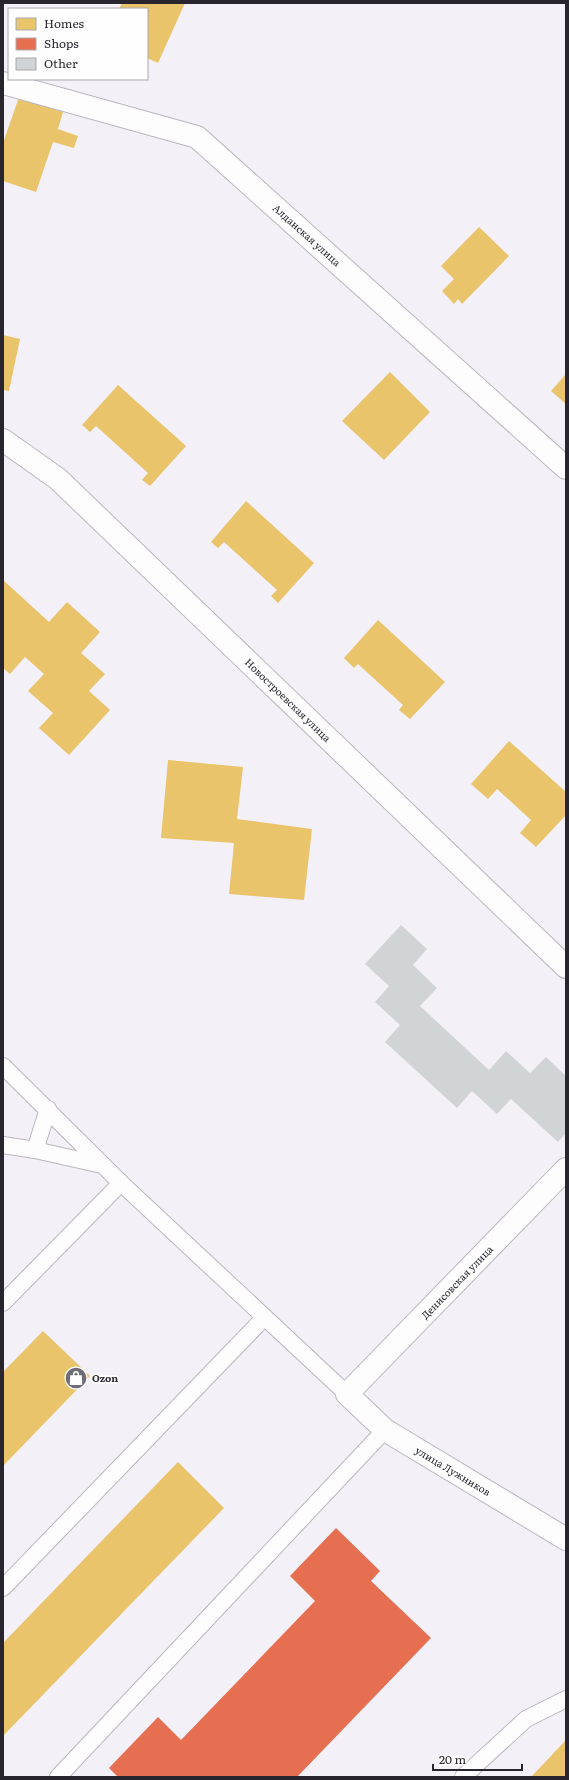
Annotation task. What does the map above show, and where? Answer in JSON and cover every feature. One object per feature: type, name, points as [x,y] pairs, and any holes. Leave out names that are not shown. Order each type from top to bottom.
[{"type":"street","name":"Алданская улица","points":[[3,83],[197,137],[566,468]]},
{"type":"street","name":"Новостроевская улица","points":[[3,440],[58,479],[566,967]]},
{"type":"street","name":"Денисовская улица","points":[[347,1394],[566,1169]]},
{"type":"street","name":"улица Лужников","points":[[347,1394],[385,1430],[566,1539]]},
{"type":"lane","points":[[3,1066],[48,1109],[102,1165],[347,1394]]},
{"type":"lane","points":[[35,1150],[48,1109]]},
{"type":"lane","points":[[3,1145],[35,1150],[102,1165]]},
{"type":"lane","points":[[3,1303],[121,1183]]},
{"type":"lane","points":[[3,1588],[264,1318]]},
{"type":"lane","points":[[58,1777],[385,1430]]},
{"type":"lane","points":[[463,1777],[526,1719],[566,1699]]},
{"type":"building: Homes","points":[[122,3],[185,3],[158,63],[148,58],[148,8],[120,8]]},
{"type":"building: Homes","points":[[19,97],[63,112],[58,129],[78,136],[74,148],[53,142],[36,192],[3,181],[3,143]]},
{"type":"building: Homes","points":[[479,227],[509,256],[462,304],[458,299],[454,304],[442,291],[454,279],[441,266]]},
{"type":"building: Homes","points":[[3,335],[20,339],[9,391],[3,390]]},
{"type":"building: Homes","points":[[390,372],[430,412],[384,460],[342,421]]},
{"type":"building: Homes","points":[[566,374],[566,404],[551,391]]},
{"type":"building: Homes","points":[[118,385],[186,446],[150,486],[142,480],[148,473],[96,426],[90,432],[82,425]]},
{"type":"building: Homes","points":[[246,501],[314,563],[278,603],[271,596],[277,590],[224,542],[218,548],[211,542]]},
{"type":"building: Homes","points":[[3,580],[49,622],[67,602],[100,632],[81,653],[105,674],[89,691],[110,710],[69,755],[39,728],[53,713],[28,691],[44,674],[25,657],[10,674],[3,668]]},
{"type":"building: Homes","points":[[378,620],[445,682],[410,719],[399,710],[403,705],[358,664],[354,668],[344,658]]},
{"type":"building: Homes","points":[[509,741],[566,792],[566,815],[536,847],[520,833],[531,820],[497,789],[488,799],[471,784]]},
{"type":"building: Homes","points":[[168,760],[243,767],[237,819],[312,829],[304,900],[229,894],[234,843],[161,838]]},
{"type":"building: Homes","points":[[43,1331],[90,1376],[3,1466],[3,1372]]},
{"type":"building: Homes","points":[[178,1462],[224,1508],[3,1736],[3,1643]]},
{"type":"building: Homes","points":[[566,1740],[566,1777],[531,1777]]},
{"type":"building: Shops","points":[[336,1528],[380,1571],[371,1581],[431,1638],[297,1777],[118,1777],[109,1768],[158,1717],[181,1740],[315,1601],[290,1576]]},
{"type":"building: Other","points":[[401,925],[427,949],[413,965],[437,988],[420,1006],[489,1070],[506,1051],[530,1073],[546,1057],[566,1076],[566,1133],[558,1142],[511,1099],[497,1114],[472,1091],[457,1108],[385,1042],[400,1025],[375,1002],[389,986],[365,964]]},
{"type":"place","name":"Ozon","points":[[76,1378]]}]
